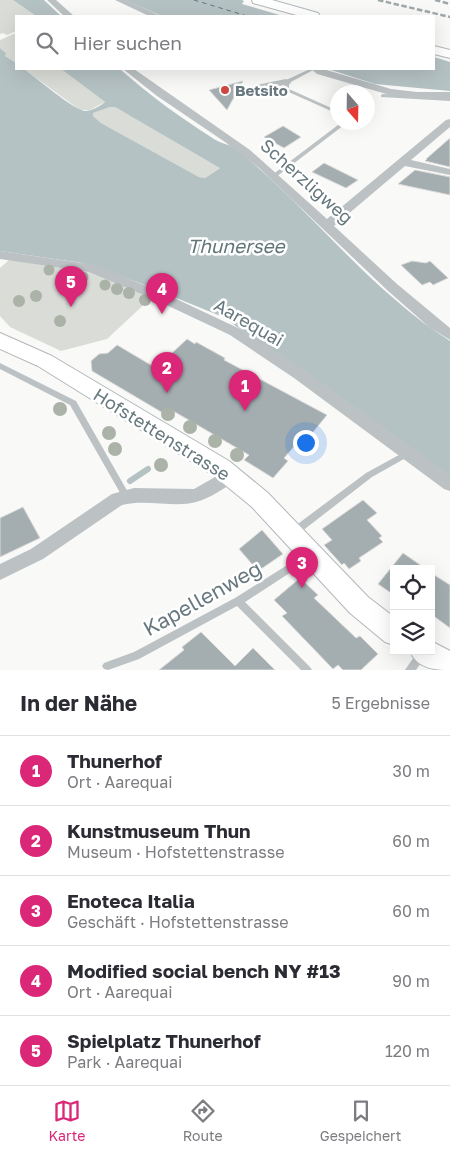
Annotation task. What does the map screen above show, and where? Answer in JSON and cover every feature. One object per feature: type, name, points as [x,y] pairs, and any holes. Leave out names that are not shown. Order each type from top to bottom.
[{"type":"main road","points":[[258,0],[310,15]]},
{"type":"main road","points":[[435,50],[450,54]]},
{"type":"main road","name":"Hofstettenstrasse","points":[[0,340],[45,361],[210,460],[231,475],[260,500],[359,606],[390,630]]},
{"type":"street","points":[[51,0],[68,15]]},
{"type":"street","points":[[119,0],[154,15]]},
{"type":"street","name":"Scherzligweg","points":[[129,70],[178,106],[245,150],[434,324],[450,335]]},
{"type":"street","points":[[317,70],[390,92],[417,95],[450,95]]},
{"type":"street","points":[[260,87],[286,82]]},
{"type":"street","points":[[327,225],[450,122]]},
{"type":"street","points":[[404,162],[450,172]]},
{"type":"street","name":"Aarequai","points":[[0,254],[90,268],[163,298],[235,332],[299,374],[450,484]]},
{"type":"street","points":[[0,572],[37,554],[100,510],[126,496],[143,494],[194,496],[205,492],[231,475]]},
{"type":"lane","points":[[313,70],[286,82],[287,90],[330,109]]},
{"type":"lane","points":[[383,96],[450,99]]},
{"type":"lane","points":[[274,176],[335,130]]},
{"type":"lane","points":[[0,366],[73,403],[126,496]]},
{"type":"lane","points":[[292,534],[368,475],[408,453]]},
{"type":"lane","name":"Kapellenweg","points":[[107,666],[136,656],[238,601],[311,554]]},
{"type":"lane","points":[[238,601],[307,670]]},
{"type":"lane","points":[[410,670],[434,660]]},
{"type":"shaded area","points":[[0,0],[13,0],[35,15],[15,15],[15,31],[7,35],[0,34]]},
{"type":"shaded area","points":[[15,33],[15,62],[5,56],[5,52],[0,48],[0,40]]},
{"type":"shaded area","points":[[25,70],[62,70],[105,102],[90,110],[80,110]]},
{"type":"shaded area","points":[[115,107],[221,167],[205,178],[199,177],[101,123],[93,116],[92,113]]},
{"type":"shaded area","points":[[9,260],[87,272],[151,298],[107,339],[61,351],[10,327],[0,316],[0,268]]},
{"type":"water","points":[[13,0],[44,0],[60,15],[35,15]]},
{"type":"water","points":[[125,0],[242,0],[244,1],[242,4],[280,15],[160,15]]},
{"type":"water","name":"Thunersee","points":[[0,48],[6,53],[5,56],[15,62],[15,70],[25,70],[64,99],[85,111],[96,108],[105,102],[62,70],[121,70],[189,123],[216,140],[238,150],[370,277],[422,321],[450,341],[450,477],[223,317],[137,282],[82,263],[0,251]],"holes":[[[115,107],[220,168],[205,178],[199,177],[101,123],[93,116],[93,113]]]},
{"type":"water","points":[[435,57],[450,62],[450,91],[375,84],[331,70],[435,70]]},
{"type":"building","name":"Betsito","points":[[243,81],[227,110],[209,90]]},
{"type":"building","points":[[283,126],[301,137],[284,148],[264,137]]},
{"type":"building","points":[[450,138],[450,167],[425,161],[426,159]]},
{"type":"building","points":[[324,163],[358,180],[346,188],[312,172]]},
{"type":"building","points":[[415,170],[450,177],[450,195],[398,184]]},
{"type":"building","points":[[412,261],[426,263],[430,261],[448,278],[433,285],[430,282],[422,285],[401,265]]},
{"type":"building","points":[[187,339],[195,344],[196,342],[225,358],[224,360],[327,415],[309,437],[304,435],[284,458],[288,461],[273,478],[244,460],[249,455],[168,408],[163,413],[92,371],[91,361],[99,354],[108,353],[117,345],[156,368]]},
{"type":"building","points":[[363,500],[377,513],[367,520],[382,536],[379,538],[383,542],[359,558],[361,561],[349,569],[344,563],[342,565],[324,545],[332,540],[322,529]]},
{"type":"building","points":[[23,507],[40,538],[0,557],[0,518]]},
{"type":"building","points":[[262,530],[283,554],[258,571],[239,549]]},
{"type":"building","points":[[403,553],[420,565],[393,565]]},
{"type":"building","points":[[390,569],[390,592],[378,584]]},
{"type":"building","points":[[435,576],[450,585],[450,628],[435,617]]},
{"type":"building","points":[[300,578],[318,595],[314,598],[356,638],[360,636],[378,654],[361,670],[343,670],[338,665],[333,669],[282,616],[287,613],[274,600]]},
{"type":"building","points":[[201,632],[235,666],[253,648],[275,670],[159,670],[184,650],[182,647]]},
{"type":"waterway","points":[[130,481],[148,469]]},
{"type":"ferry route","points":[[194,0],[244,15]]},
{"type":"railway","points":[[378,0],[450,17]]},
{"type":"railway","points":[[435,0],[450,4]]},
{"type":"place","name":"Betsito","points":[[225,90]]},
{"type":"place","name":"Spielplatz Thunerhof","points":[[71,307]]},
{"type":"place","name":"Modified social bench NY #13","points":[[162,314]]},
{"type":"place","name":"Kunstmuseum Thun","points":[[167,393]]},
{"type":"place","name":"Thunerhof","points":[[245,411]]},
{"type":"place","name":"Enoteca Italia","points":[[302,588]]}]
